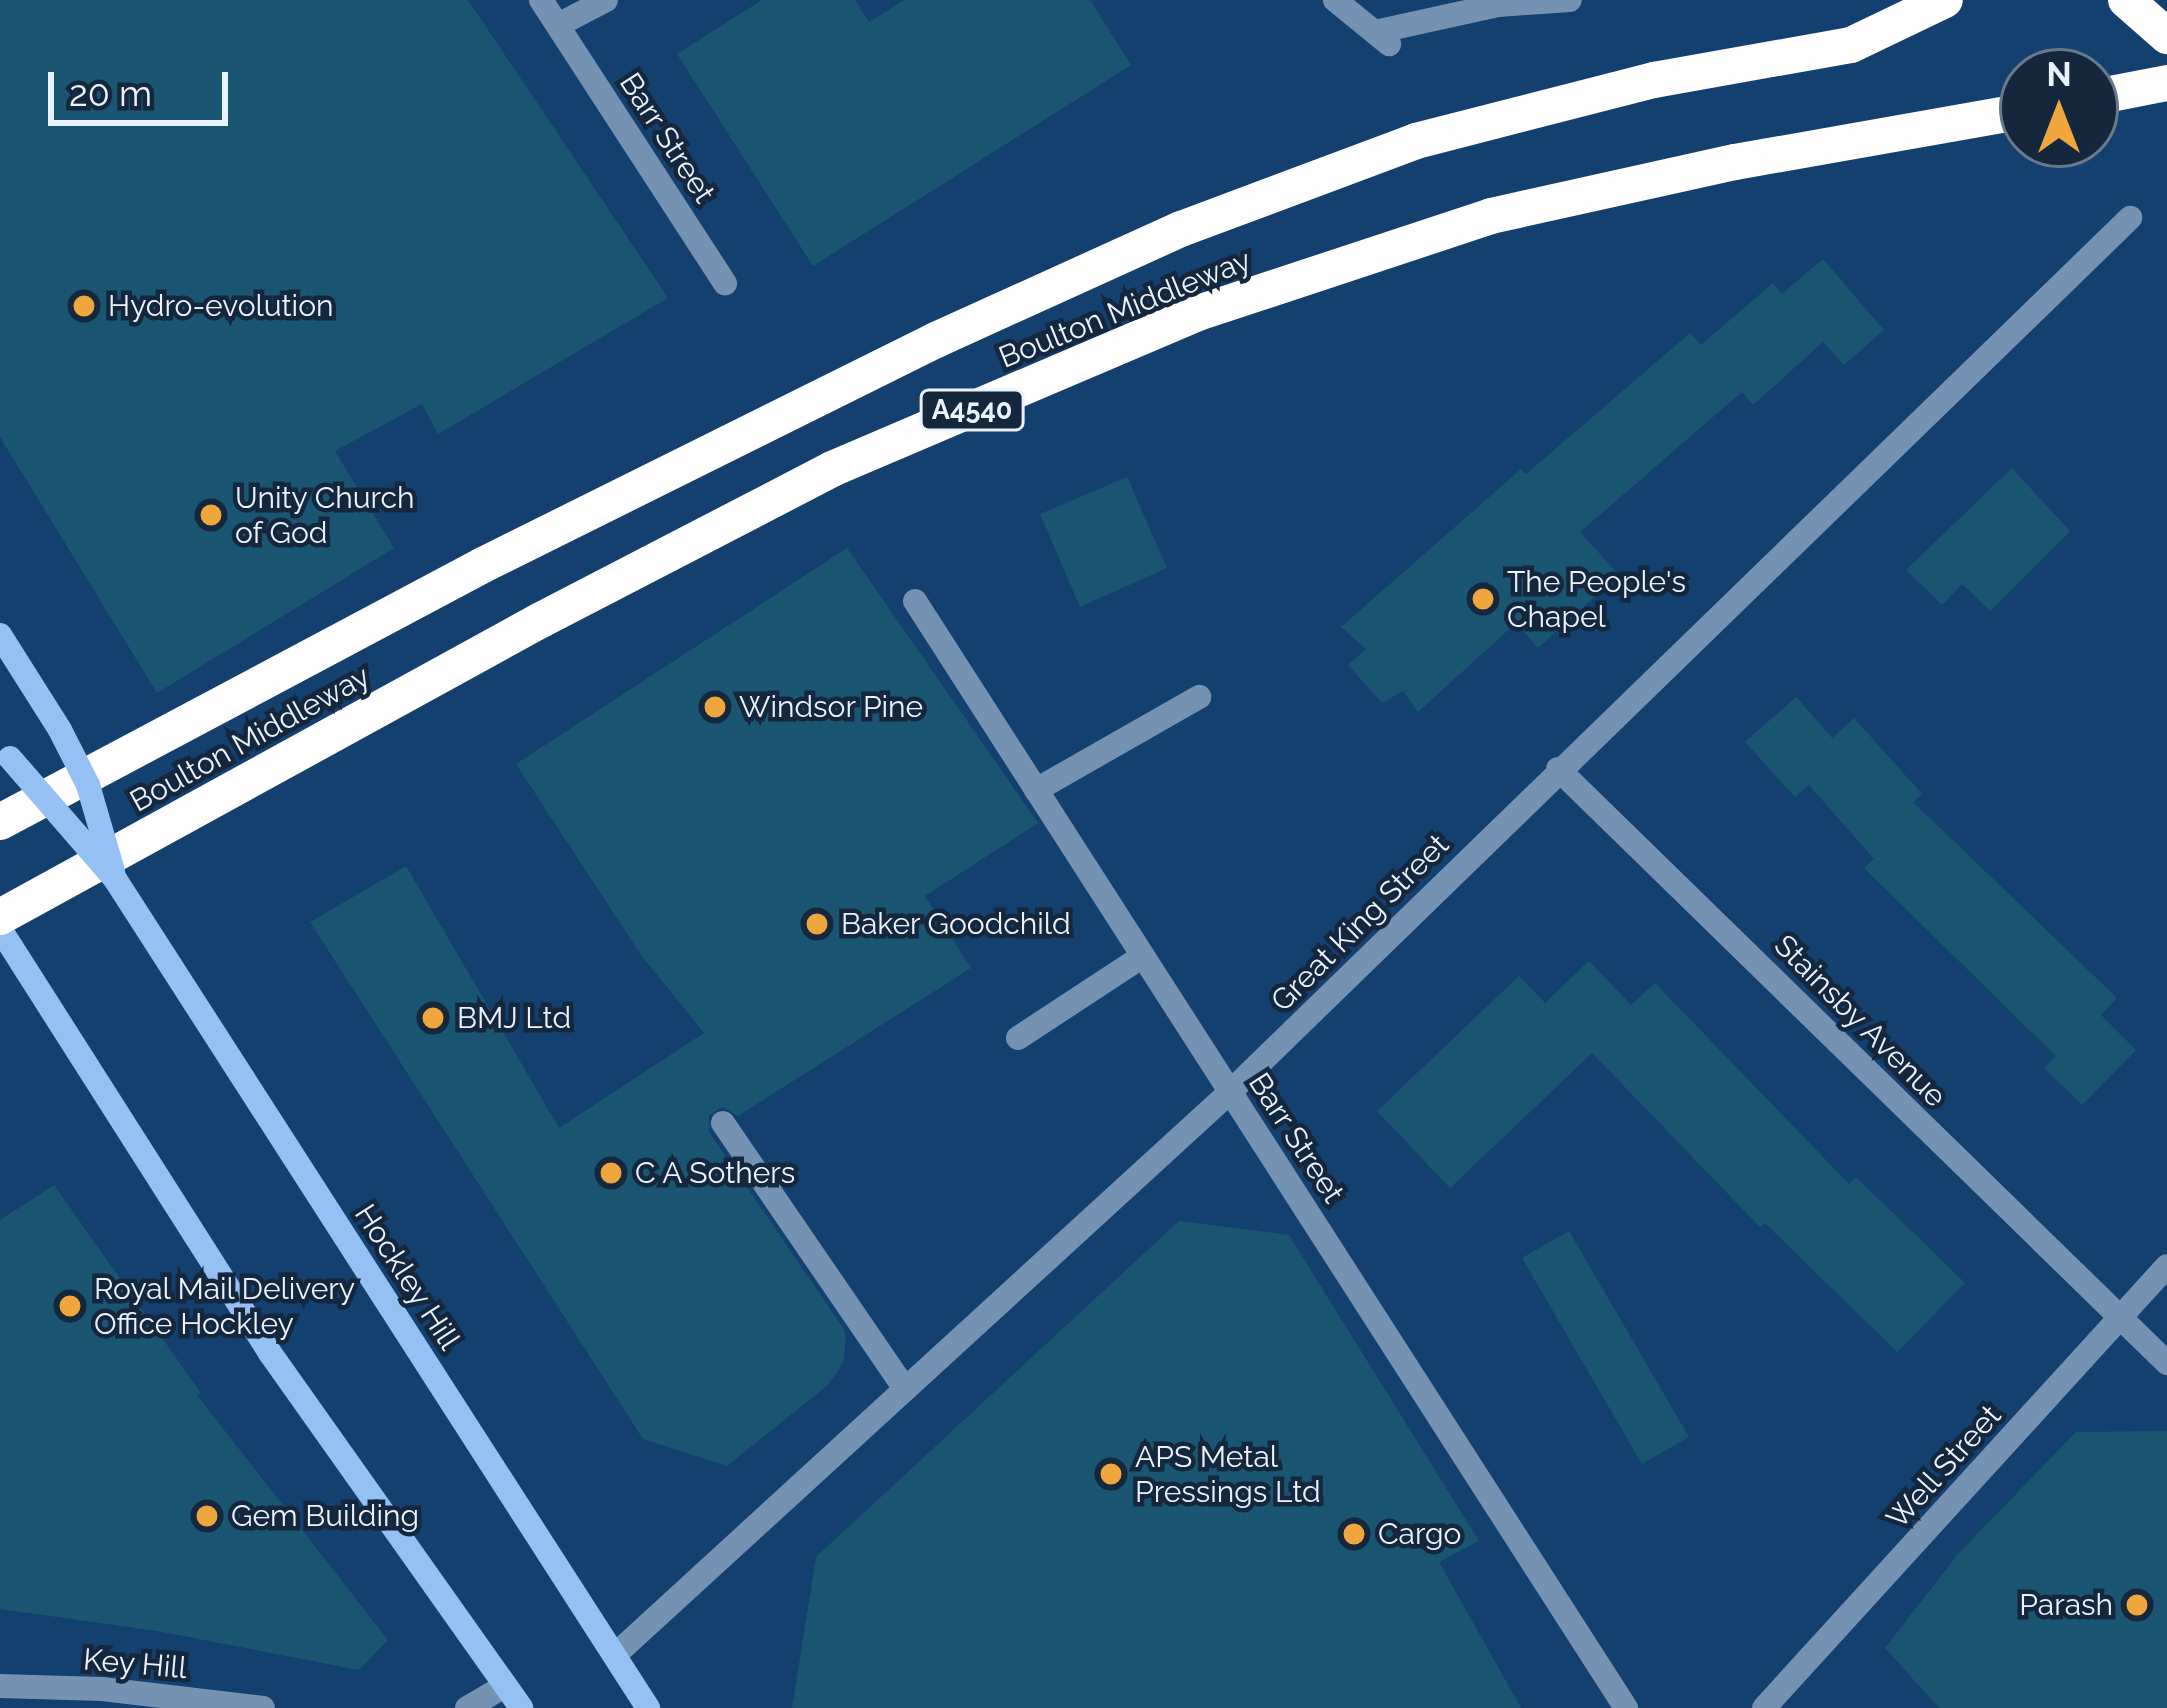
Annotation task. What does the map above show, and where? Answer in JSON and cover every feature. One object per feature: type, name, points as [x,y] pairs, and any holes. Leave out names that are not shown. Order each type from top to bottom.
[{"type":"highway","name":"Boulton Middleway","points":[[0,822],[524,544],[936,340],[1181,229],[1438,135],[1654,80],[1851,45],[1945,0]]},
{"type":"highway","points":[[2126,0],[2167,36]]},
{"type":"highway","points":[[2119,92],[2167,83]]},
{"type":"highway","name":"Boulton Middleway","points":[[0,917],[541,620],[832,470],[1198,313],[1491,216],[1736,162],[1999,115]]},
{"type":"main road","points":[[0,635],[60,730],[88,785],[115,879]]},
{"type":"main road","points":[[5,751],[115,879]]},
{"type":"main road","name":"Hockley Hill","points":[[115,879],[648,1708]]},
{"type":"main road","points":[[0,929],[270,1353],[521,1708]]},
{"type":"main road","points":[[0,956],[35,984]]},
{"type":"street","name":"Barr Street","points":[[541,0],[725,283]]},
{"type":"street","points":[[557,25],[606,0]]},
{"type":"street","points":[[1335,0],[1382,38],[1498,2],[1564,1]]},
{"type":"street","name":"Great King Street","points":[[616,1654],[1231,1093],[2130,218]]},
{"type":"street","name":"Barr Street","points":[[915,601],[1626,1708]]},
{"type":"street","points":[[1036,790],[1199,697]]},
{"type":"street","name":"Stainsby Avenue","points":[[1558,770],[2167,1364]]},
{"type":"street","points":[[1018,1038],[1143,956]]},
{"type":"street","points":[[723,1124],[905,1388]]},
{"type":"street","name":"Well Street","points":[[1765,1708],[2167,1266]]},
{"type":"street","name":"Key Hill","points":[[0,1686],[97,1698],[263,1708]]},
{"type":"street","points":[[466,1708],[503,1687]]},
{"type":"building","points":[[0,0],[468,0],[668,298],[438,434],[422,404],[335,451],[394,548],[157,693],[0,437]]},
{"type":"building","points":[[762,0],[855,0],[869,22],[904,0],[1090,0],[1131,65],[813,266],[677,54]]},
{"type":"building","points":[[1823,259],[1884,330],[1844,365],[1823,342],[1753,405],[1742,392],[1580,532],[1619,575],[1538,648],[1516,623],[1418,712],[1403,691],[1382,703],[1348,665],[1366,649],[1341,627],[1521,469],[1526,474],[1690,333],[1701,345],[1773,283],[1782,294]]},
{"type":"building","points":[[2012,468],[2070,531],[1990,611],[1962,584],[1942,605],[1906,570]]},
{"type":"building","points":[[1127,477],[1167,568],[1080,607],[1040,514]]},
{"type":"building","points":[[847,548],[1038,823],[925,896],[971,968],[738,1116],[723,1107],[709,1115],[709,1132],[844,1329],[846,1340],[843,1363],[828,1385],[727,1466],[643,1439],[310,922],[406,866],[559,1128],[704,1033],[641,955],[516,764]]},
{"type":"building","points":[[1796,697],[1832,738],[1854,718],[1922,794],[1913,802],[2117,998],[2101,1015],[2136,1050],[2082,1105],[2044,1068],[2056,1056],[1864,868],[1874,859],[1809,785],[1795,797],[1745,742]]},
{"type":"building","points":[[1589,961],[1631,1005],[1655,983],[1849,1184],[1856,1177],[1965,1283],[1897,1352],[1765,1223],[1760,1227],[1592,1053],[1450,1188],[1377,1111],[1519,976],[1545,1003]]},
{"type":"building","points":[[54,1185],[201,1393],[197,1395],[388,1640],[359,1670],[157,1631],[0,1609],[0,1220]]},
{"type":"building","name":"APS Metal Pressings Ltd","points":[[1179,1221],[1289,1235],[1479,1541],[1439,1562],[1521,1708],[792,1708],[816,1557]]},
{"type":"building","points":[[1569,1231],[1689,1437],[1642,1464],[1522,1258]]},
{"type":"building","points":[[2167,1431],[2167,1708],[1939,1708],[1885,1648],[1958,1554],[2076,1432]]},
{"type":"place","name":"Hydro-evolution","points":[[84,306]]},
{"type":"place","name":"Unity Church of God","points":[[211,515]]},
{"type":"place","name":"The People's Chapel","points":[[1483,599]]},
{"type":"place","name":"Windsor Pine","points":[[715,707]]},
{"type":"place","name":"Baker Goodchild","points":[[817,924]]},
{"type":"place","name":"BMJ Ltd","points":[[433,1018]]},
{"type":"place","name":"C A Sothers","points":[[611,1173]]},
{"type":"place","name":"Royal Mail Delivery Office Hockley","points":[[70,1306]]},
{"type":"place","name":"APS Metal Pressings Ltd","points":[[1111,1474]]},
{"type":"place","name":"Gem Building","points":[[207,1516]]},
{"type":"place","name":"Cargo","points":[[1354,1534]]},
{"type":"place","name":"Parash","points":[[2137,1605]]}]
